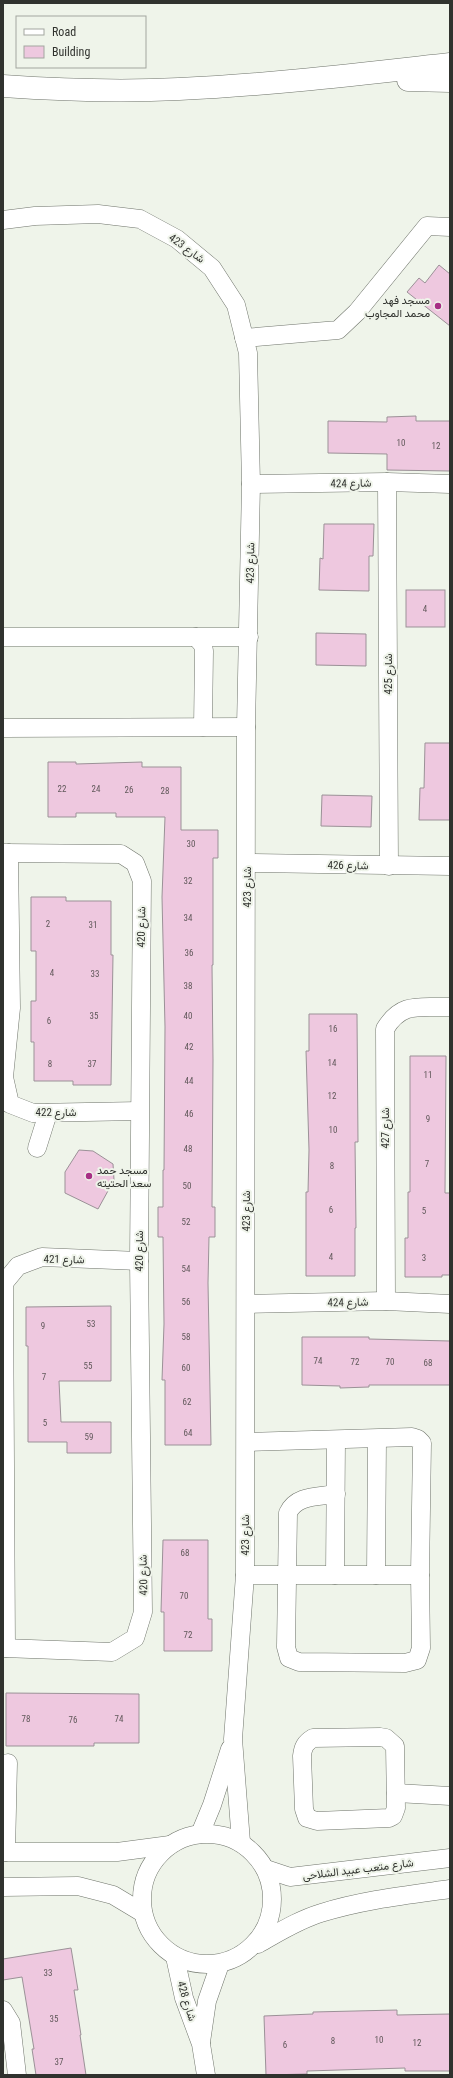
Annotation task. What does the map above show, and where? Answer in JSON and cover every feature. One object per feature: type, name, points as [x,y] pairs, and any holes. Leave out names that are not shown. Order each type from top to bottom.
[{"type":"main road","points":[[3,86],[71,90],[177,90],[335,77],[450,64]]},
{"type":"main road","points":[[335,77],[450,81]]},
{"type":"street","name":"شارع 423","points":[[3,220],[35,216],[98,214],[140,219],[177,239],[212,268],[236,305],[248,353],[251,484],[246,727],[245,1575],[233,1739],[237,1808],[241,1842]]},
{"type":"street","points":[[244,338],[338,330],[357,312],[428,226],[450,227]]},
{"type":"street","name":"شارع 424","points":[[251,484],[387,482],[450,484]]},
{"type":"street","name":"شارع 425","points":[[387,482],[389,866]]},
{"type":"street","points":[[3,637],[249,637]]},
{"type":"street","points":[[196,637],[203,645],[204,651],[203,727]]},
{"type":"street","points":[[3,728],[246,727]]},
{"type":"street","name":"شارع 420","points":[[4,1648],[112,1652],[135,1638],[143,1612],[139,1261],[142,881],[135,863],[121,854],[6,853]]},
{"type":"street","name":"شارع 422","points":[[6,853],[11,1008],[4,1077],[10,1104],[41,1113],[139,1111]]},
{"type":"street","name":"شارع 426","points":[[247,863],[450,866]]},
{"type":"street","name":"شارع 427","points":[[386,1301],[385,1029],[392,1017],[405,1009],[450,1007]]},
{"type":"street","name":"شارع 421","points":[[4,1648],[4,1283],[18,1266],[42,1257],[139,1261]]},
{"type":"street","name":"شارع 424","points":[[246,1304],[386,1301],[450,1304]]},
{"type":"street","points":[[246,1442],[412,1438],[418,1439],[422,1443],[420,1654],[417,1660],[405,1663],[299,1662],[289,1658],[286,1647],[288,1513],[291,1507],[300,1500],[336,1494]]},
{"type":"street","points":[[376,1575],[377,1439]]},
{"type":"street","points":[[335,1575],[336,1440]]},
{"type":"street","points":[[245,1575],[420,1575]]},
{"type":"street","points":[[313,1738],[386,1738],[395,1746],[396,1793],[396,1813],[389,1818],[312,1821],[304,1814],[303,1748],[306,1742],[313,1738]]},
{"type":"street","name":"شارع 423","points":[[200,1834],[212,1805],[233,1739]]},
{"type":"street","points":[[8,1763],[5,1852],[117,1852],[170,1845]]},
{"type":"street","points":[[396,1793],[450,1796]]},
{"type":"street","points":[[253,1946],[265,1932],[272,1911],[273,1890],[266,1869],[255,1854],[241,1842],[221,1835],[200,1834],[184,1838],[170,1845],[156,1858],[146,1875],[142,1894],[143,1913],[153,1936],[160,1945],[175,1957],[189,1963],[205,1965],[220,1964],[238,1957],[253,1946],[289,1926],[320,1913],[388,1897],[450,1888]]},
{"type":"street","name":"شارع متعب عبيد الشلاحى","points":[[266,1869],[290,1877],[450,1858]]},
{"type":"street","points":[[3,1887],[78,1886],[113,1894],[143,1913]]},
{"type":"street","name":"شارع 428","points":[[175,1957],[184,1998],[201,2044],[206,2075]]},
{"type":"street","name":"شارع 428","points":[[201,2044],[207,2001],[220,1964]]},
{"type":"street","points":[[3,2010],[11,2024],[17,2075]]},
{"type":"building","name":"مسجد فهد محمد المجاوب","points":[[439,265],[450,274],[450,326],[407,292],[419,278],[425,283]]},
{"type":"building","points":[[416,416],[416,421],[450,421],[450,471],[387,470],[387,454],[328,453],[328,421],[387,422],[387,417]]},
{"type":"building","points":[[324,524],[374,524],[373,556],[369,556],[369,591],[319,590],[320,558],[323,559]]},
{"type":"building","points":[[406,590],[445,590],[445,627],[406,627]]},
{"type":"building","points":[[316,633],[366,634],[366,666],[316,665]]},
{"type":"building","points":[[425,743],[450,743],[450,820],[419,820],[420,788],[424,788]]},
{"type":"building","points":[[48,762],[76,762],[76,764],[142,762],[142,767],[181,767],[181,830],[218,830],[218,858],[213,858],[212,965],[212,1207],[215,1207],[215,1237],[209,1237],[208,1283],[211,1445],[165,1445],[165,1380],[162,1380],[164,1324],[163,1237],[158,1237],[158,1207],[163,1207],[164,1170],[165,1027],[162,897],[165,817],[116,817],[116,813],[76,813],[76,817],[48,817]]},
{"type":"building","points":[[322,795],[372,796],[371,827],[321,826]]},
{"type":"building","points":[[31,897],[66,897],[66,901],[111,901],[111,955],[113,955],[111,1085],[73,1085],[73,1081],[34,1081],[34,1042],[31,1042],[31,1001],[36,1001],[36,951],[31,951]]},
{"type":"building","points":[[309,1014],[357,1014],[358,1142],[355,1142],[355,1276],[306,1276],[306,1192],[308,1192],[309,1150],[306,1051],[309,1051]]},
{"type":"building","points":[[410,1056],[446,1056],[445,1193],[450,1193],[450,1275],[442,1275],[442,1277],[405,1277],[405,1238],[408,1238],[408,1192],[410,1192]]},
{"type":"building","name":"مسجد حمد سعد الحتيته","points":[[79,1150],[93,1151],[113,1164],[114,1180],[98,1209],[65,1193],[65,1172]]},
{"type":"building","points":[[111,1306],[111,1381],[59,1381],[61,1422],[111,1422],[111,1453],[67,1453],[67,1442],[28,1442],[28,1346],[26,1346],[26,1307]]},
{"type":"building","points":[[302,1337],[369,1337],[369,1339],[450,1341],[450,1385],[369,1385],[369,1387],[340,1388],[340,1386],[302,1385]]},
{"type":"building","points":[[163,1540],[208,1540],[208,1619],[212,1619],[212,1651],[164,1651],[164,1612],[161,1612]]},
{"type":"building","points":[[6,1693],[139,1694],[139,1743],[94,1743],[94,1746],[6,1746]]},
{"type":"building","points":[[71,1948],[78,1990],[74,1990],[86,2075],[36,2075],[32,2049],[34,2049],[22,1977],[3,1980],[3,1959]]},
{"type":"building","points":[[397,2010],[397,2015],[450,2014],[450,2071],[405,2071],[405,2068],[307,2071],[307,2074],[266,2075],[264,2016],[313,2014],[313,2012]]},
{"type":"place","name":"مسجد فهد محمد المجاوب","points":[[438,306]]},
{"type":"place","name":"مسجد حمد سعد الحتيته","points":[[89,1176]]}]
